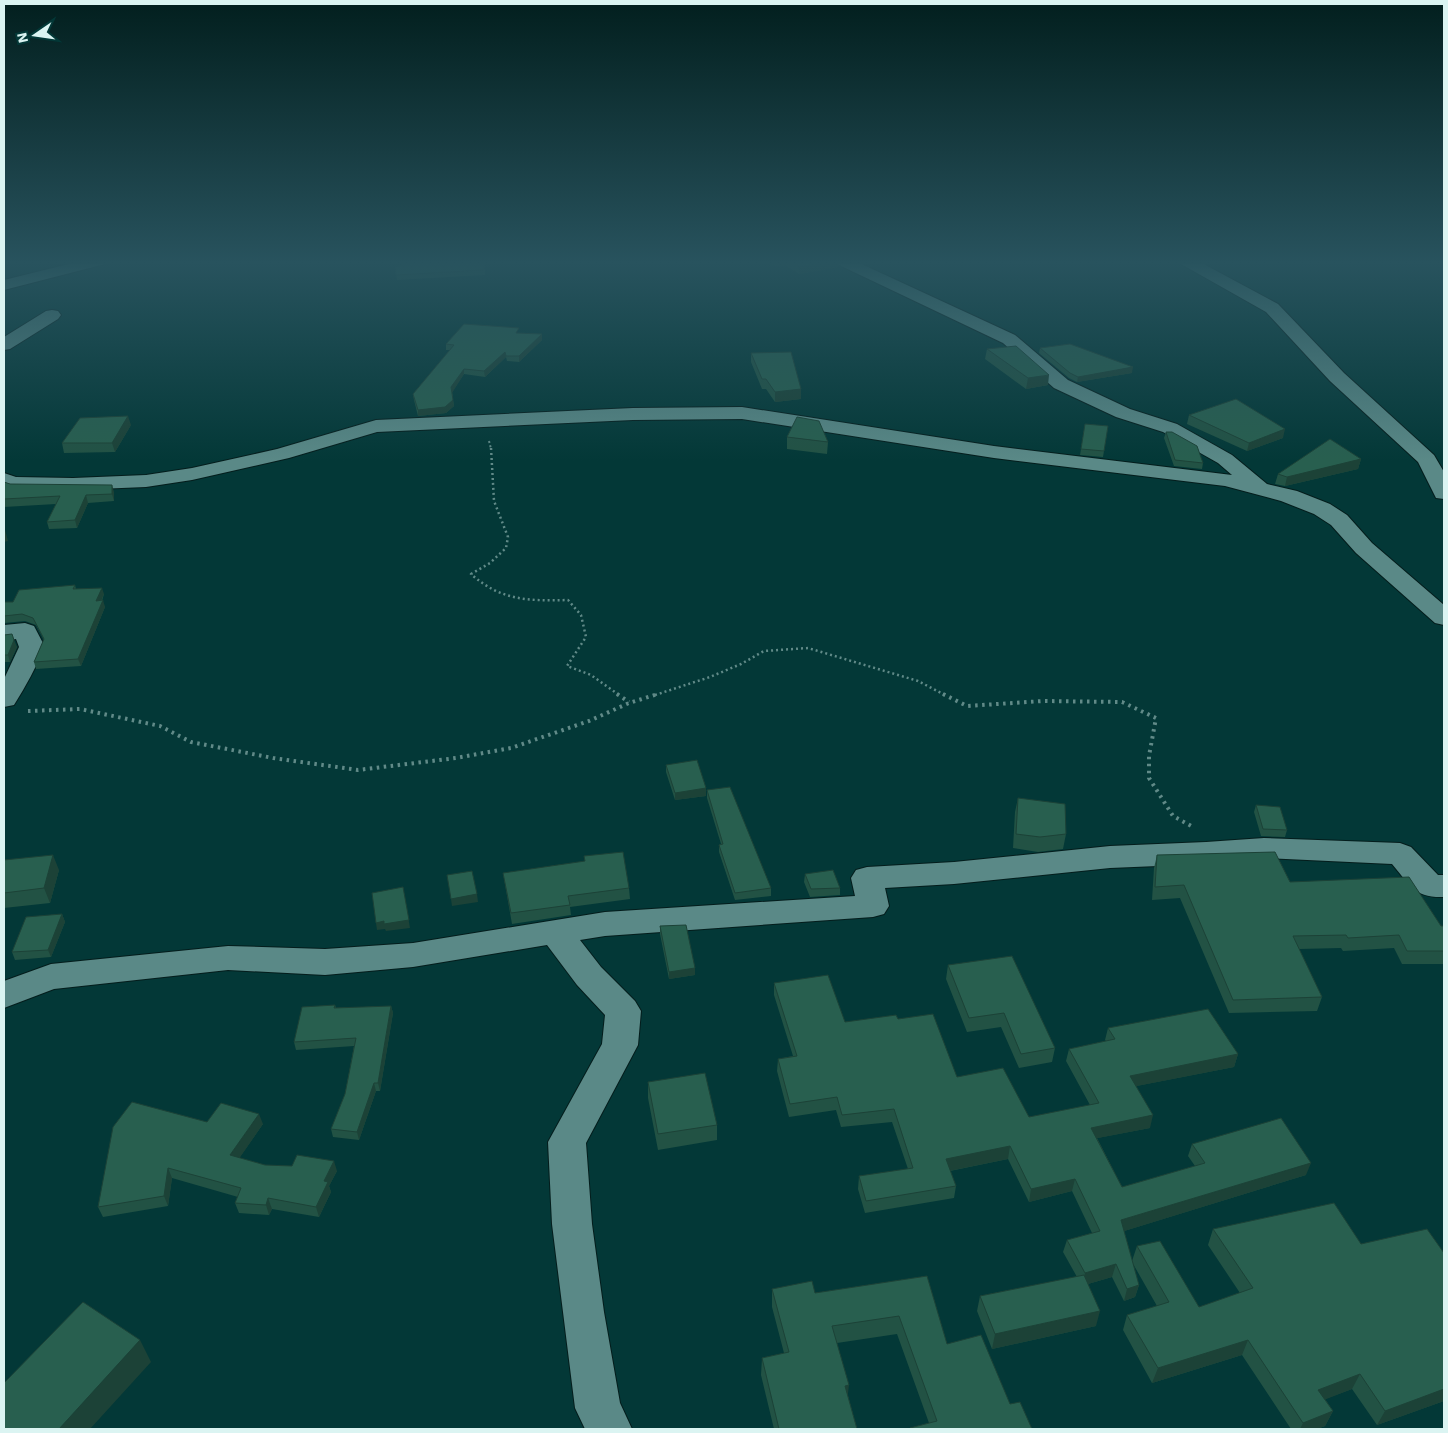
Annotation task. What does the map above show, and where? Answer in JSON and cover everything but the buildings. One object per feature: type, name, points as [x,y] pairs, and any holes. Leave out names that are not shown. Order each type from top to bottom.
[{"type":"street","points":[[4,345],[31,328]]},
{"type":"street","points":[[988,328],[1010,338],[1061,384],[1123,413],[1170,428],[1225,459],[1263,490]]},
{"type":"street","points":[[1290,328],[1336,377],[1427,459],[1444,493]]},
{"type":"street","points":[[7,484],[146,481],[192,474],[282,454],[376,426],[633,414],[742,413],[994,452],[1225,480],[1263,490],[1322,509],[1333,516],[1364,548],[1444,618]]},
{"type":"street","points":[[4,633],[24,631],[32,647],[18,679],[12,704]]},
{"type":"street","points":[[4,995],[51,977],[228,958],[325,962],[413,955],[605,924],[873,906],[867,878],[954,873],[1110,857],[1206,853],[1264,848],[1400,854],[1430,886],[1444,886]]},
{"type":"street","points":[[555,932],[589,976],[623,1011],[620,1045],[567,1142],[572,1224],[583,1312],[598,1408],[609,1429]]},
{"type":"path","points":[[494,420],[489,441],[492,455],[494,501],[508,537],[506,548],[490,563],[471,574],[480,584],[512,599],[568,600],[581,614],[586,637],[567,666],[591,674],[630,703]]},
{"type":"path","points":[[12,704],[29,711],[80,709],[108,714],[160,726],[191,742],[273,758],[358,770],[456,758],[511,748],[589,721],[630,703],[710,677],[741,664],[764,651],[808,648],[918,681],[967,706],[1043,701],[1122,702],[1156,718],[1149,756],[1149,778],[1173,816],[1196,828]]}]
